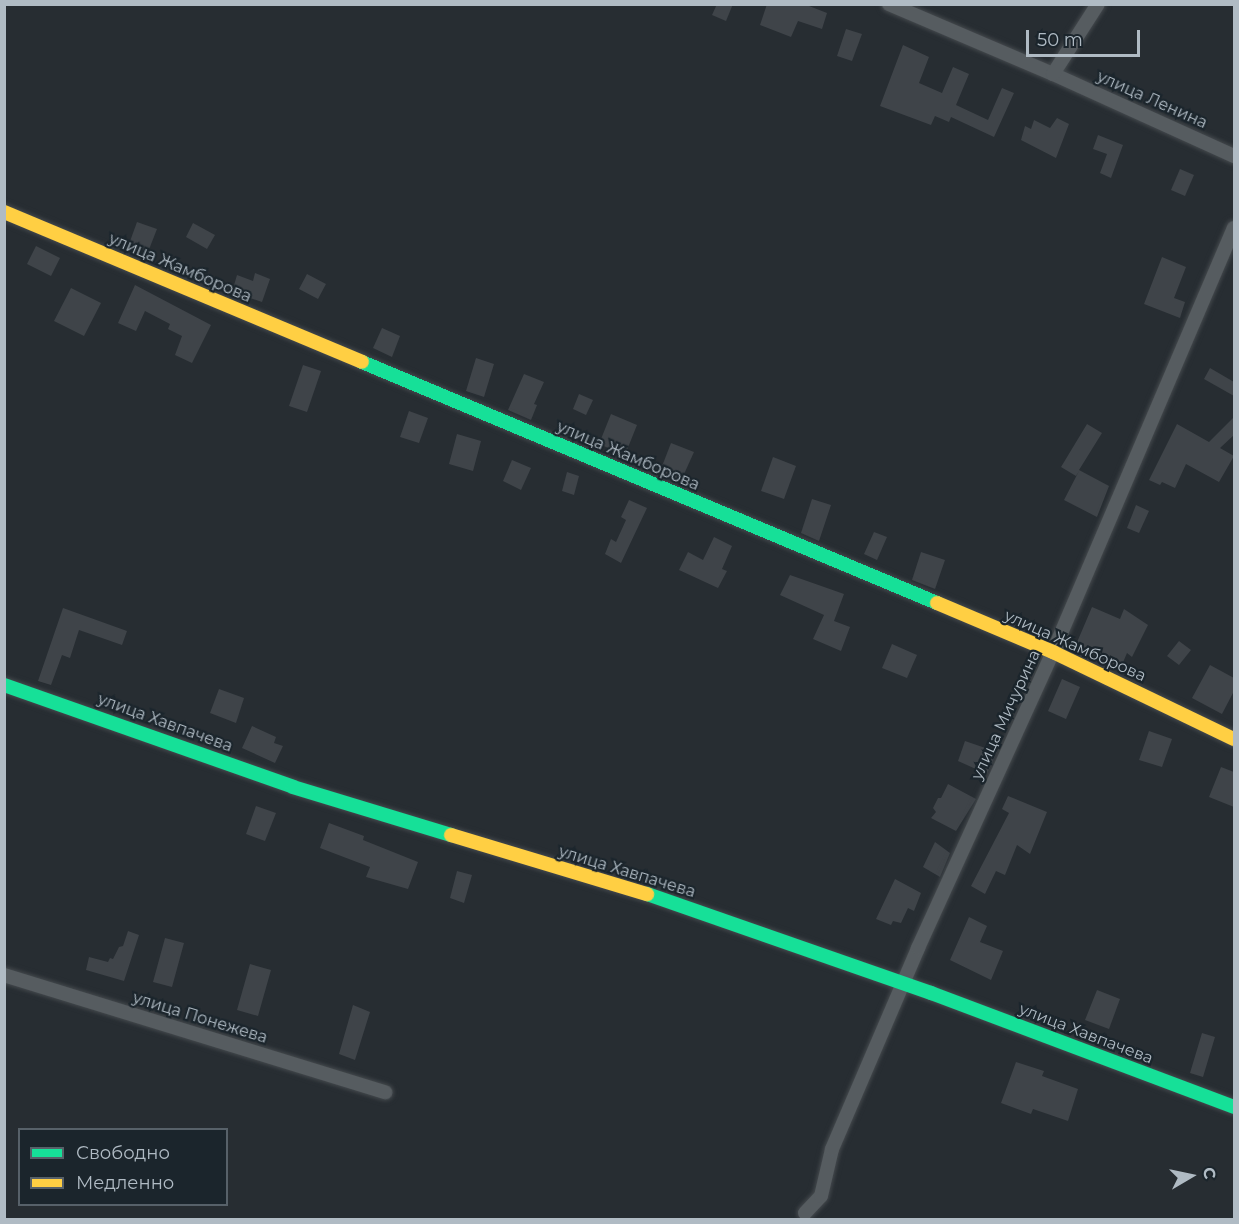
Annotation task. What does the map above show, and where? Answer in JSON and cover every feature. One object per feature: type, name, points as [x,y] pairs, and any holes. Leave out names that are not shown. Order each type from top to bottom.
[{"type":"street","name":"улица Ленина","points":[[889,4],[1053,74],[1234,156]]},
{"type":"street","points":[[1053,74],[1098,4]]},
{"type":"street","name":"улица Жамборова","points":[[4,212],[1053,652],[1234,739]]},
{"type":"street","name":"улица Мичурина","points":[[806,1213],[821,1196],[832,1149],[903,983],[1053,652],[1234,228]]},
{"type":"street","name":"улица Хавпачева","points":[[4,685],[293,787],[682,905],[903,983],[1234,1107]]},
{"type":"street","name":"улица Понежева","points":[[4,975],[385,1092]]},
{"type":"building","points":[[717,4],[733,4],[726,21],[712,15]]},
{"type":"building","points":[[767,4],[804,4],[827,13],[822,29],[798,21],[791,37],[760,25]]},
{"type":"building","points":[[846,29],[862,34],[852,61],[837,56]]},
{"type":"building","points":[[903,45],[929,57],[919,83],[942,93],[953,67],[969,74],[956,105],[988,120],[1002,88],[1014,93],[994,137],[951,117],[949,122],[935,116],[931,125],[880,106]]},
{"type":"building","points":[[1057,118],[1069,124],[1056,158],[1021,140],[1025,126],[1031,129],[1034,120],[1050,128]]},
{"type":"building","points":[[1098,135],[1123,145],[1111,178],[1100,173],[1107,154],[1093,149]]},
{"type":"building","points":[[1180,169],[1194,175],[1185,196],[1171,190]]},
{"type":"building","points":[[137,222],[157,229],[148,252],[129,244]]},
{"type":"building","points":[[193,223],[215,235],[207,249],[186,237]]},
{"type":"building","points":[[36,246],[60,258],[51,276],[27,264]]},
{"type":"building","points":[[1162,257],[1186,267],[1174,298],[1185,302],[1180,318],[1144,304]]},
{"type":"building","points":[[255,273],[270,279],[262,302],[232,292],[237,275],[253,281]]},
{"type":"building","points":[[307,274],[326,284],[318,299],[299,289]]},
{"type":"building","points":[[135,285],[211,325],[192,363],[175,355],[182,336],[168,329],[170,324],[145,311],[136,331],[118,323]]},
{"type":"building","points":[[71,288],[101,303],[84,336],[54,321]]},
{"type":"building","points":[[382,328],[400,336],[392,357],[373,348]]},
{"type":"building","points":[[476,358],[494,364],[484,397],[466,391]]},
{"type":"building","points":[[303,365],[321,371],[307,412],[289,406]]},
{"type":"building","points":[[1210,368],[1234,382],[1234,396],[1204,379]]},
{"type":"building","points":[[524,374],[544,382],[534,404],[537,405],[531,420],[508,410]]},
{"type":"building","points":[[579,394],[593,400],[586,415],[573,409]]},
{"type":"building","points":[[409,411],[428,418],[419,443],[400,437]]},
{"type":"building","points":[[611,414],[637,425],[625,455],[599,444]]},
{"type":"building","points":[[1234,417],[1234,435],[1220,448],[1234,456],[1219,482],[1186,464],[1175,488],[1162,482],[1160,485],[1149,480],[1177,424],[1209,442]]},
{"type":"building","points":[[1087,424],[1102,433],[1079,470],[1109,486],[1097,517],[1064,500],[1079,471],[1076,476],[1061,467]]},
{"type":"building","points":[[457,434],[481,441],[473,471],[449,464]]},
{"type":"building","points":[[671,443],[694,452],[680,483],[659,474]]},
{"type":"building","points":[[773,457],[796,466],[784,499],[761,491]]},
{"type":"building","points":[[512,460],[531,468],[521,490],[503,481]]},
{"type":"building","points":[[567,472],[579,476],[574,495],[562,491]]},
{"type":"building","points":[[812,499],[831,505],[819,541],[801,533]]},
{"type":"building","points":[[629,500],[647,508],[621,563],[605,554],[611,539],[616,542],[626,520],[621,517]]},
{"type":"building","points":[[1136,505],[1149,511],[1139,533],[1127,528]]},
{"type":"building","points":[[874,532],[887,537],[877,560],[864,554]]},
{"type":"building","points":[[714,537],[732,546],[722,569],[727,571],[718,588],[679,570],[688,552],[703,560]]},
{"type":"building","points":[[921,552],[945,560],[935,589],[912,580]]},
{"type":"building","points":[[790,575],[844,594],[834,621],[850,627],[841,651],[813,639],[824,615],[780,595]]},
{"type":"building","points":[[1092,607],[1120,619],[1124,609],[1148,625],[1132,657],[1127,653],[1121,667],[1075,647]]},
{"type":"building","points":[[63,608],[127,631],[122,645],[79,630],[70,658],[62,655],[51,685],[38,681]]},
{"type":"building","points":[[1179,641],[1191,650],[1179,665],[1167,656]]},
{"type":"building","points":[[892,644],[917,655],[907,678],[882,668]]},
{"type":"building","points":[[1210,665],[1234,678],[1234,691],[1222,714],[1192,698]]},
{"type":"building","points":[[1062,679],[1080,687],[1066,719],[1048,711]]},
{"type":"building","points":[[219,689],[244,698],[236,723],[210,713]]},
{"type":"building","points":[[252,726],[276,737],[274,743],[283,746],[275,763],[242,748]]},
{"type":"building","points":[[1149,731],[1172,739],[1162,767],[1139,760]]},
{"type":"building","points":[[965,741],[997,752],[987,774],[958,761]]},
{"type":"building","points":[[1221,767],[1234,772],[1234,807],[1209,797]]},
{"type":"building","points":[[948,784],[976,799],[956,831],[931,818],[936,812],[933,808],[938,798],[941,798]]},
{"type":"building","points":[[1008,796],[1047,812],[1030,854],[1017,845],[1005,875],[996,871],[985,894],[971,886],[1009,813],[1002,809]]},
{"type":"building","points":[[256,806],[276,813],[265,841],[246,834]]},
{"type":"building","points":[[329,823],[364,836],[363,840],[418,862],[408,889],[366,877],[370,867],[320,848]]},
{"type":"building","points":[[935,842],[950,853],[940,877],[923,867]]},
{"type":"building","points":[[457,871],[472,875],[464,903],[450,898]]},
{"type":"building","points":[[895,879],[921,893],[914,911],[908,908],[901,923],[893,921],[891,925],[876,919]]},
{"type":"building","points":[[969,917],[987,926],[980,942],[1003,951],[991,980],[950,960]]},
{"type":"building","points":[[128,931],[139,935],[124,981],[86,970],[89,957],[108,962],[110,958],[113,959],[119,947],[123,946]]},
{"type":"building","points":[[165,938],[184,943],[172,987],[153,982]]},
{"type":"building","points":[[250,964],[271,970],[258,1016],[237,1010]]},
{"type":"building","points":[[1097,990],[1120,999],[1109,1029],[1085,1020]]},
{"type":"building","points":[[353,1005],[370,1012],[355,1060],[339,1054]]},
{"type":"building","points":[[1202,1033],[1215,1037],[1203,1077],[1190,1073]]},
{"type":"building","points":[[1016,1062],[1044,1071],[1042,1076],[1078,1089],[1068,1121],[1033,1109],[1031,1114],[1001,1103]]},
{"type":"traffic: fast","points":[[362,362],[937,603]]},
{"type":"traffic: fast","points":[[4,685],[293,787],[451,835]]},
{"type":"traffic: fast","points":[[647,894],[931,993],[1234,1107]]},
{"type":"traffic: slow","points":[[4,212],[362,362]]},
{"type":"traffic: slow","points":[[937,603],[1053,652],[1234,739]]},
{"type":"traffic: slow","points":[[451,835],[647,894]]}]
